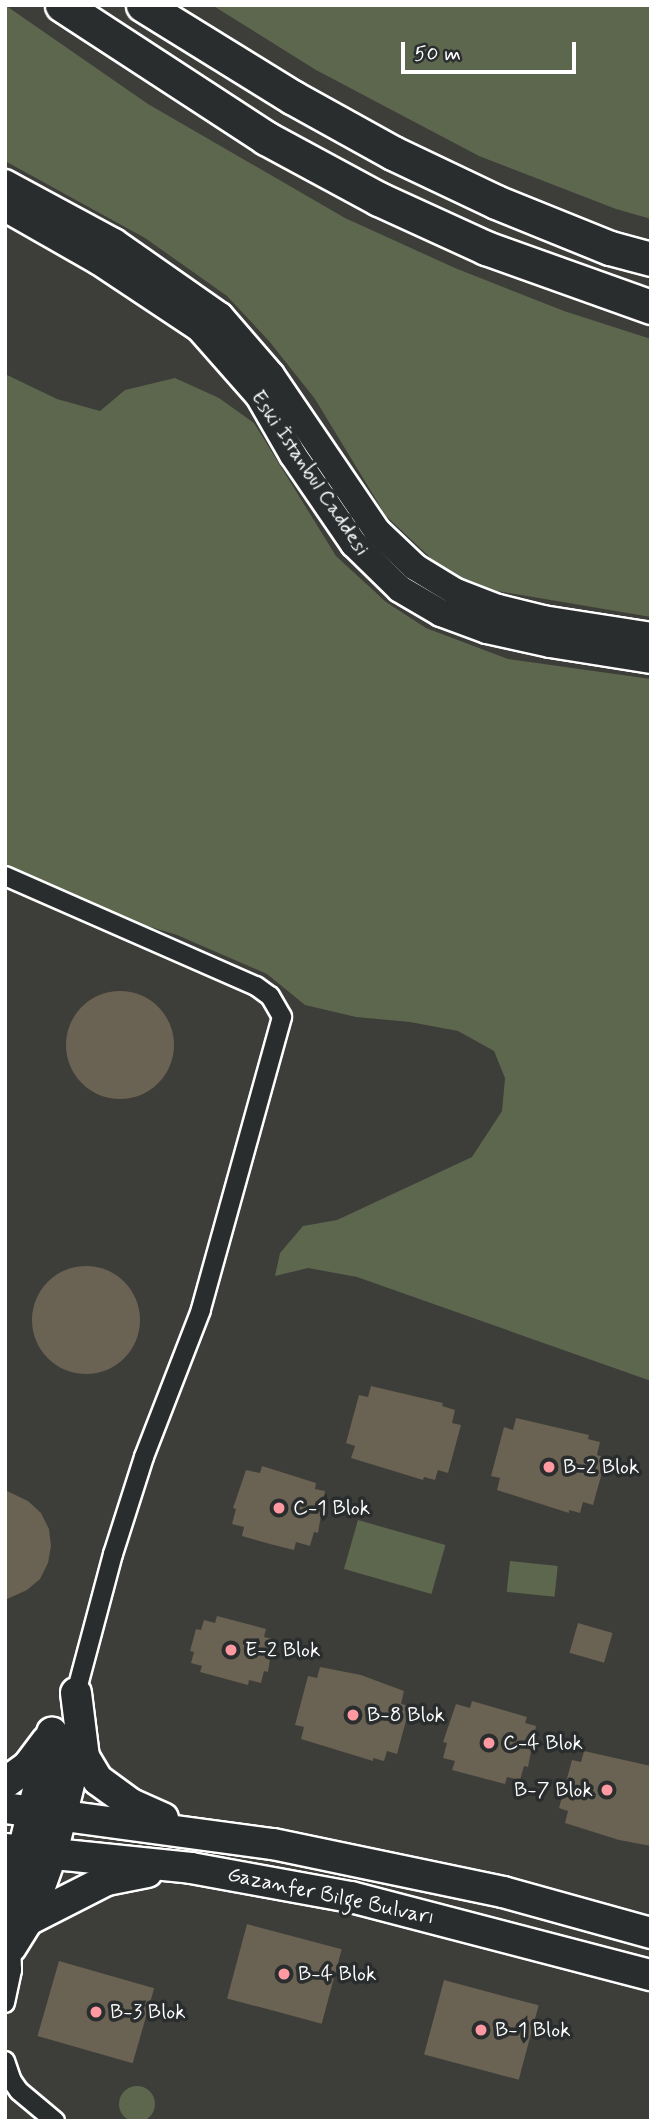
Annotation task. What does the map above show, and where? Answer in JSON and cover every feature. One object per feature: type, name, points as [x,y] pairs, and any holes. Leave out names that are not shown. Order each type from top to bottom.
[{"type":"highway","points":[[62,5],[245,125],[379,199],[486,248],[651,307]]},
{"type":"highway","points":[[143,5],[282,91],[393,153],[496,202],[610,247],[651,259]]},
{"type":"main road","name":"Eski İstanbul Caddesi","points":[[5,183],[114,242],[220,316],[271,374],[377,531],[415,567],[456,592],[498,608],[543,619],[651,636]]},
{"type":"main road","name":"Eski İstanbul Caddesi","points":[[5,208],[98,261],[199,328],[259,396],[293,455],[354,544],[400,589],[441,613],[487,630],[550,644],[651,660]]},
{"type":"main road","points":[[27,1851],[62,1814],[66,1737],[76,1693]]},
{"type":"main road","points":[[5,1783],[66,1737]]},
{"type":"main road","points":[[8,1951],[27,1851],[19,1810],[66,1737]]},
{"type":"main road","points":[[66,1737],[107,1789],[131,1804],[196,1832]]},
{"type":"main road","points":[[19,1810],[196,1832]]},
{"type":"main road","name":"Gazanfer Bilge Bulvarı","points":[[196,1832],[412,1871],[651,1933]]},
{"type":"main road","name":"Gazanfer Bilge Bulvarı","points":[[27,1851],[191,1868],[384,1904],[651,1975]]},
{"type":"main road","points":[[15,1914],[136,1872],[191,1868]]},
{"type":"street","points":[[5,876],[256,985],[270,996],[282,1017],[201,1310],[144,1457],[113,1554],[76,1693]]},
{"type":"street","points":[[5,2003],[12,1970],[8,1951]]},
{"type":"street","points":[[5,2061],[12,2081],[19,2091],[55,2121]]},
{"type":"green space","points":[[5,5],[148,104],[345,218],[455,268],[564,311],[651,339],[651,617],[497,591],[462,579],[435,562],[386,516],[315,399],[269,341],[227,296],[145,238],[5,161]]},
{"type":"green space","points":[[212,5],[651,5],[651,219],[616,209],[479,156],[316,70]]},
{"type":"green space","points":[[5,374],[57,399],[100,411],[125,390],[175,378],[219,398],[254,423],[336,556],[386,602],[426,628],[508,659],[651,679],[651,1381],[357,1277],[308,1268],[275,1276],[280,1253],[303,1226],[337,1220],[472,1157],[502,1111],[505,1078],[494,1051],[458,1031],[410,1022],[356,1017],[305,1005],[267,974],[177,935],[5,883]]},
{"type":"green space","points":[[358,1520],[445,1545],[431,1594],[344,1569]]},
{"type":"green space","points":[[510,1561],[558,1566],[554,1597],[507,1592]]},
{"type":"green space","points":[[137,2086],[150,2091],[155,2104],[150,2117],[137,2122],[124,2117],[119,2104],[124,2091]]},
{"type":"building","points":[[120,991],[140,996],[158,1007],[169,1025],[174,1045],[169,1065],[158,1083],[140,1094],[120,1099],[100,1094],[82,1083],[71,1065],[66,1045],[71,1025],[82,1007],[100,996]]},
{"type":"building","points":[[86,1266],[116,1275],[124,1282],[131,1290],[140,1320],[131,1350],[124,1358],[116,1365],[86,1374],[56,1365],[48,1358],[41,1350],[32,1320],[41,1290],[48,1282],[56,1275]]},
{"type":"building","points":[[371,1386],[443,1403],[442,1406],[455,1410],[452,1423],[461,1425],[448,1473],[438,1470],[435,1480],[424,1477],[423,1480],[351,1458],[355,1446],[346,1443],[359,1395],[368,1397]]},
{"type":"building","name":"B-2 Blok","points":[[516,1418],[589,1435],[588,1439],[600,1442],[597,1455],[606,1458],[593,1505],[583,1502],[580,1513],[569,1510],[569,1513],[497,1490],[500,1478],[491,1476],[504,1427],[513,1430]]},
{"type":"building","name":"C-1 Blok","points":[[262,1466],[316,1483],[315,1489],[325,1491],[318,1533],[314,1532],[310,1546],[296,1542],[294,1550],[270,1544],[242,1536],[244,1527],[232,1524],[236,1509],[233,1508],[246,1470],[260,1473]]},
{"type":"building","points":[[5,1490],[28,1501],[41,1513],[49,1529],[51,1546],[48,1563],[40,1579],[27,1590],[5,1600]]},
{"type":"building","name":"E-2 Blok","points":[[217,1616],[266,1629],[264,1637],[273,1639],[268,1672],[264,1671],[261,1683],[249,1680],[248,1685],[200,1672],[202,1666],[191,1663],[194,1652],[190,1651],[196,1629],[201,1630],[204,1620],[215,1623]]},
{"type":"building","points":[[578,1623],[613,1633],[604,1663],[569,1653]]},
{"type":"building","name":"B-8 Blok","points":[[320,1667],[361,1675],[404,1691],[401,1704],[410,1706],[397,1754],[387,1751],[384,1761],[373,1758],[373,1761],[301,1739],[304,1727],[295,1725],[308,1676],[317,1678]]},
{"type":"building","name":"C-4 Blok","points":[[472,1701],[527,1717],[525,1723],[536,1726],[528,1767],[524,1766],[520,1780],[507,1777],[505,1784],[452,1770],[455,1761],[443,1758],[447,1743],[443,1742],[456,1704],[470,1708]]},
{"type":"building","name":"B-7 Blok","points":[[584,1751],[651,1766],[651,1846],[619,1840],[565,1823],[568,1811],[559,1808],[572,1760],[581,1762]]},
{"type":"building","name":"B-4 Blok","points":[[247,1924],[342,1949],[322,2024],[227,1998]]},
{"type":"building","name":"B-3 Blok","points":[[59,1961],[154,1988],[133,2063],[38,2036]]},
{"type":"building","name":"B-1 Blok","points":[[444,1980],[539,2005],[519,2080],[424,2054]]},
{"type":"place","name":"B-2 Blok","points":[[549,1467]]},
{"type":"place","name":"C-1 Blok","points":[[279,1508]]},
{"type":"place","name":"E-2 Blok","points":[[231,1650]]},
{"type":"place","name":"B-8 Blok","points":[[353,1715]]},
{"type":"place","name":"C-4 Blok","points":[[489,1743]]},
{"type":"place","name":"B-7 Blok","points":[[607,1790]]},
{"type":"place","name":"B-4 Blok","points":[[284,1974]]},
{"type":"place","name":"B-3 Blok","points":[[96,2012]]},
{"type":"place","name":"B-1 Blok","points":[[481,2030]]}]
